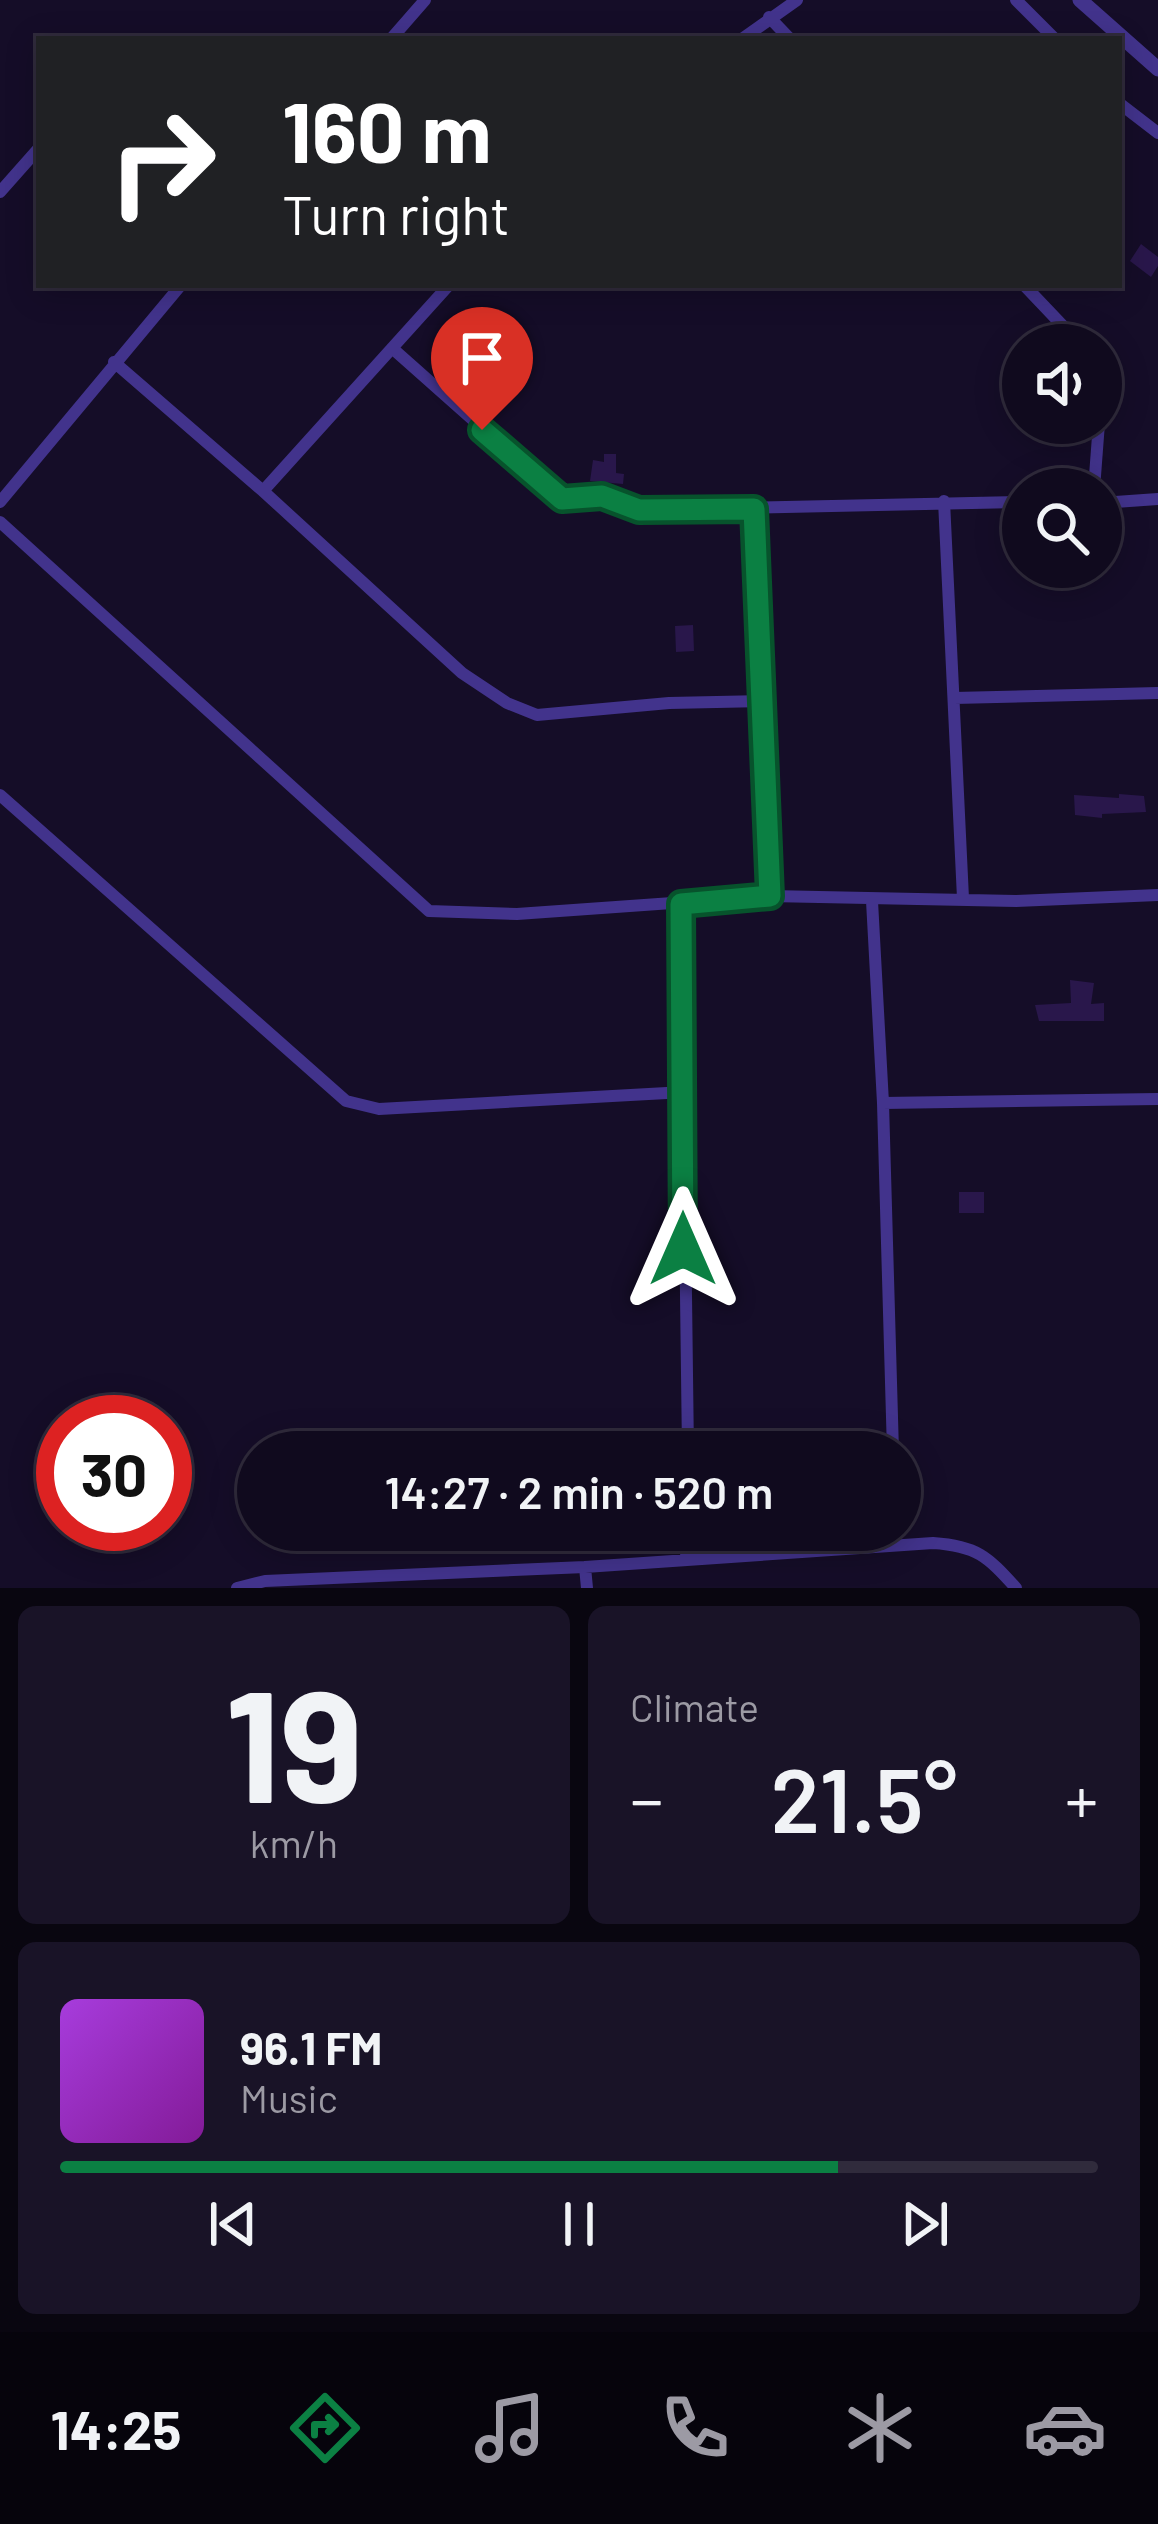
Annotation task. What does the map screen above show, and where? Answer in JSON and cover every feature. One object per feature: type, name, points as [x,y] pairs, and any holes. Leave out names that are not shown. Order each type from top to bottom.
[{"type":"street","points":[[394,36],[425,0]]},
{"type":"street","points":[[746,36],[796,0]]},
{"type":"street","points":[[1016,0],[1052,36]]},
{"type":"street","points":[[1080,0],[1121,36]]},
{"type":"street","points":[[769,17],[787,36]]},
{"type":"street","points":[[1122,37],[1158,69]]},
{"type":"street","points":[[1122,105],[1158,133]]},
{"type":"street","points":[[0,191],[36,151]]},
{"type":"street","points":[[0,502],[179,288]]},
{"type":"street","points":[[263,491],[445,288]]},
{"type":"street","points":[[1027,288],[1061,324]]},
{"type":"street","points":[[392,348],[562,499],[602,496],[639,510],[1002,502]]},
{"type":"street","points":[[113,362],[462,673],[507,703],[537,715],[669,703],[764,701]]},
{"type":"street","points":[[1122,502],[1158,500]]},
{"type":"street","points":[[944,501],[964,898]]},
{"type":"street","points":[[754,509],[770,896]]},
{"type":"street","points":[[0,522],[429,911],[517,914],[770,896],[872,901],[1158,896]]},
{"type":"street","points":[[954,698],[1158,693]]},
{"type":"street","points":[[0,795],[346,1101],[379,1109],[685,1092]]},
{"type":"street","points":[[872,901],[891,1431]]},
{"type":"street","points":[[681,904],[687,1431]]},
{"type":"street","points":[[883,1103],[1158,1099]]},
{"type":"street","points":[[237,1588],[933,1543],[966,1545],[990,1559],[1016,1588]]},
{"type":"street","points":[[686,1551],[686,1559]]},
{"type":"street","points":[[585,1567],[587,1588]]},
{"type":"building","points":[[1141,244],[1158,257],[1151,277],[1130,261]]},
{"type":"building","points":[[604,454],[616,454],[616,473],[624,474],[623,484],[590,481],[593,460],[604,462]]},
{"type":"building","points":[[693,625],[694,651],[676,652],[675,626]]},
{"type":"building","points":[[1119,794],[1144,796],[1146,812],[1102,814],[1102,818],[1075,815],[1074,795],[1119,798]]},
{"type":"building","points":[[1070,980],[1094,983],[1091,1004],[1104,1003],[1104,1021],[1039,1021],[1035,1005],[1071,1003]]},
{"type":"building","points":[[959,1192],[984,1192],[984,1213],[959,1213]]},
{"type":"route","points":[[482,430],[562,499],[602,496],[639,510],[754,509],[770,896],[681,904],[683,1249]]}]
